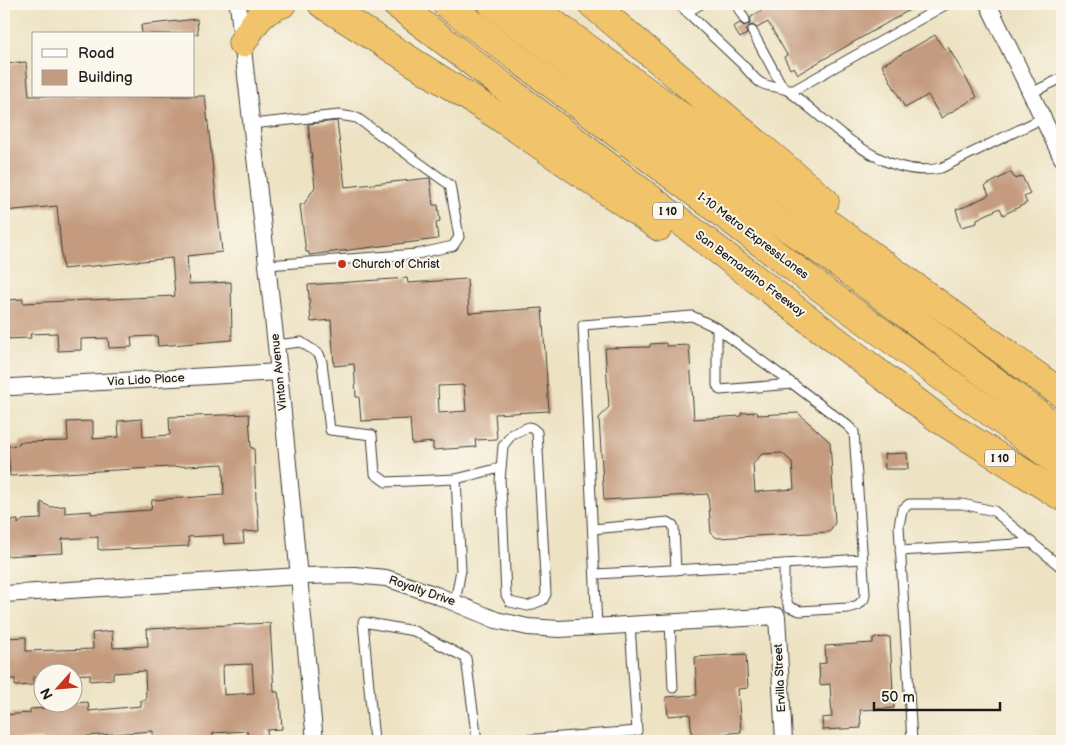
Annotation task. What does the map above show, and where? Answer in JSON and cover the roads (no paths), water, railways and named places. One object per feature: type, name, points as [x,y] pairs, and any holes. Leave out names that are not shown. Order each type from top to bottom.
[{"type":"highway","points":[[242,43],[256,21],[268,8],[282,4]]},
{"type":"highway","points":[[322,4],[498,116],[939,419]]},
{"type":"highway","name":"San Bernardino Freeway","points":[[396,4],[939,419],[1062,497]]},
{"type":"highway","name":"I-10 Metro ExpressLanes","points":[[446,4],[810,280],[1062,465]]},
{"type":"highway","points":[[492,4],[1062,432]]},
{"type":"highway","points":[[527,4],[1062,394]]},
{"type":"highway","points":[[592,4],[993,345]]},
{"type":"street","name":"Vinton Avenue","points":[[238,4],[279,372],[316,741]]},
{"type":"street","points":[[988,4],[1062,158]]},
{"type":"street","name":"Via Lido Place","points":[[12,387],[279,372]]},
{"type":"street","name":"Royalty Drive","points":[[4,594],[300,576],[354,576],[386,578],[455,602],[496,620],[528,627],[559,629],[630,625],[783,611]]},
{"type":"street","name":"Ervilla Street","points":[[783,611],[784,741]]},
{"type":"lane","points":[[679,4],[761,83],[788,90],[805,86],[947,4]]},
{"type":"lane","points":[[687,12],[700,4]]},
{"type":"lane","points":[[736,4],[745,20]]},
{"type":"lane","points":[[752,31],[782,86],[838,133],[871,153],[896,165],[929,171],[940,168],[1043,118]]},
{"type":"lane","points":[[1031,93],[1062,78]]},
{"type":"lane","points":[[251,124],[339,115],[357,118],[450,185],[458,237],[453,246],[417,254],[267,265]]},
{"type":"lane","points":[[597,627],[583,325],[692,316],[718,328],[847,424],[854,432],[864,599],[858,605],[848,608],[783,611],[784,564]]},
{"type":"lane","points":[[718,328],[717,385],[720,390],[793,384]]},
{"type":"lane","points":[[276,345],[301,342],[319,354],[322,362],[330,430],[372,435],[375,474],[386,482],[456,479],[500,468]]},
{"type":"lane","points":[[532,428],[537,432],[546,594],[543,600],[528,606],[510,602],[506,595],[500,468],[503,446],[512,434],[522,429],[532,428]]},
{"type":"lane","points":[[455,602],[461,570],[456,479]]},
{"type":"lane","points":[[912,741],[900,551],[899,526],[902,510],[909,504],[962,504],[994,511],[1062,568]]},
{"type":"lane","points":[[593,529],[668,522],[673,525],[674,529],[676,570]]},
{"type":"lane","points":[[900,551],[1032,543]]},
{"type":"lane","points":[[595,574],[862,560]]},
{"type":"lane","points":[[374,741],[362,622],[414,631],[466,658],[477,741]]},
{"type":"lane","points":[[670,622],[673,688]]},
{"type":"lane","points":[[511,741],[637,731],[630,625]]},
{"type":"place","name":"Church of Christ","points":[[342,264]]}]
